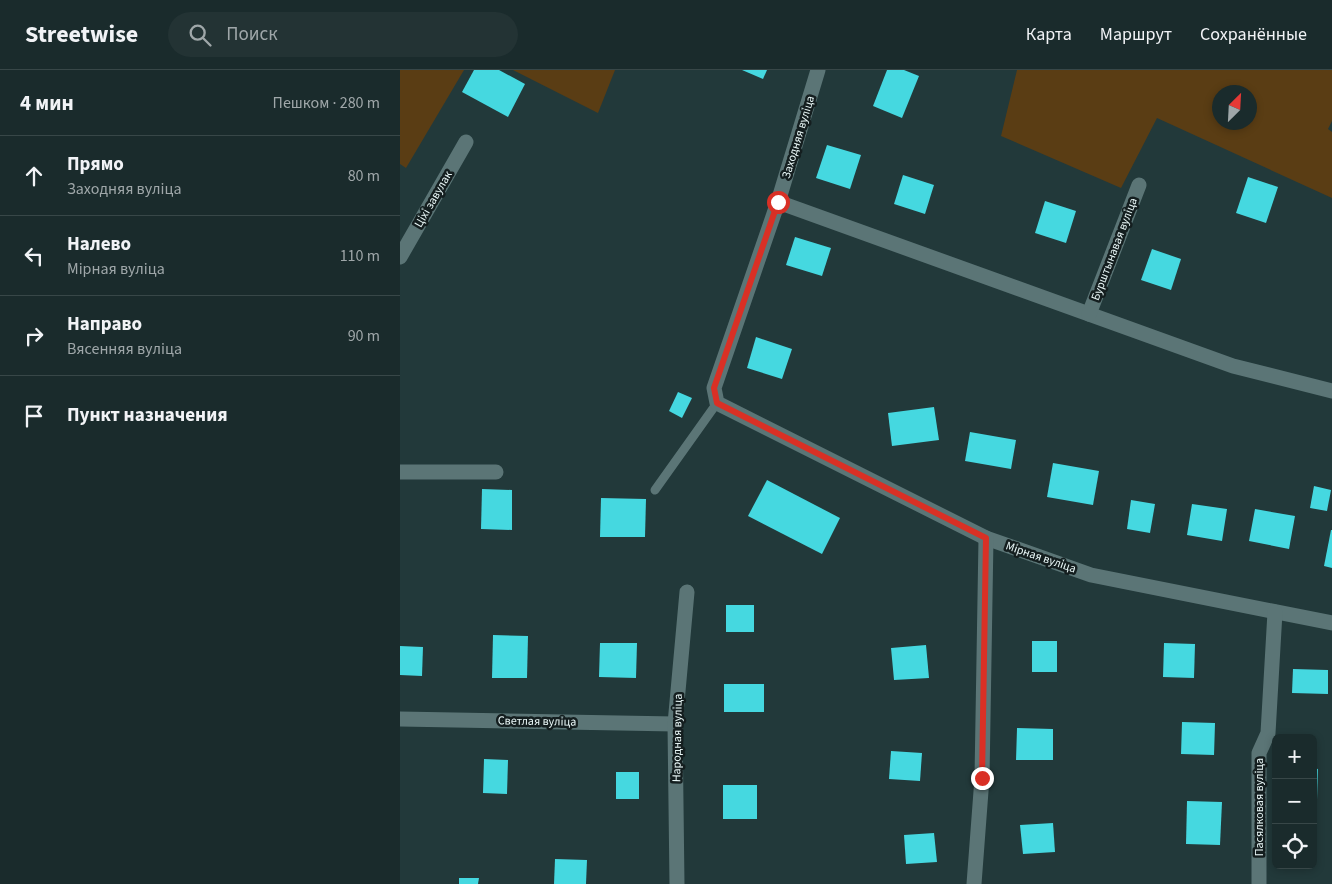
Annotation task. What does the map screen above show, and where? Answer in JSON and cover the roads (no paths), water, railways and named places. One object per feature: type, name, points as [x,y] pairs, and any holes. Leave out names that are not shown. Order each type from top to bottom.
[{"type":"street","name":"Заходняя вуліца","points":[[717,403],[714,388],[778,202],[818,70]]},
{"type":"street","name":"Ціхі завулак","points":[[400,257],[466,142]]},
{"type":"street","name":"Бурштынавая вуліца","points":[[1089,314],[1138,185]]},
{"type":"street","points":[[778,202],[1233,366],[1332,391]]},
{"type":"street","name":"Мірная вуліца","points":[[717,403],[986,538],[1090,575],[1332,623]]},
{"type":"street","points":[[400,472],[496,472]]},
{"type":"street","points":[[974,884],[982,778],[986,538]]},
{"type":"street","name":"Народная вуліца","points":[[677,884],[675,724],[687,592]]},
{"type":"street","name":"Пасялковая вуліца","points":[[1259,884],[1259,753],[1268,733],[1275,612]]},
{"type":"street","name":"Светлая вуліца","points":[[400,719],[675,724]]},
{"type":"lane","points":[[655,490],[717,403]]}]
